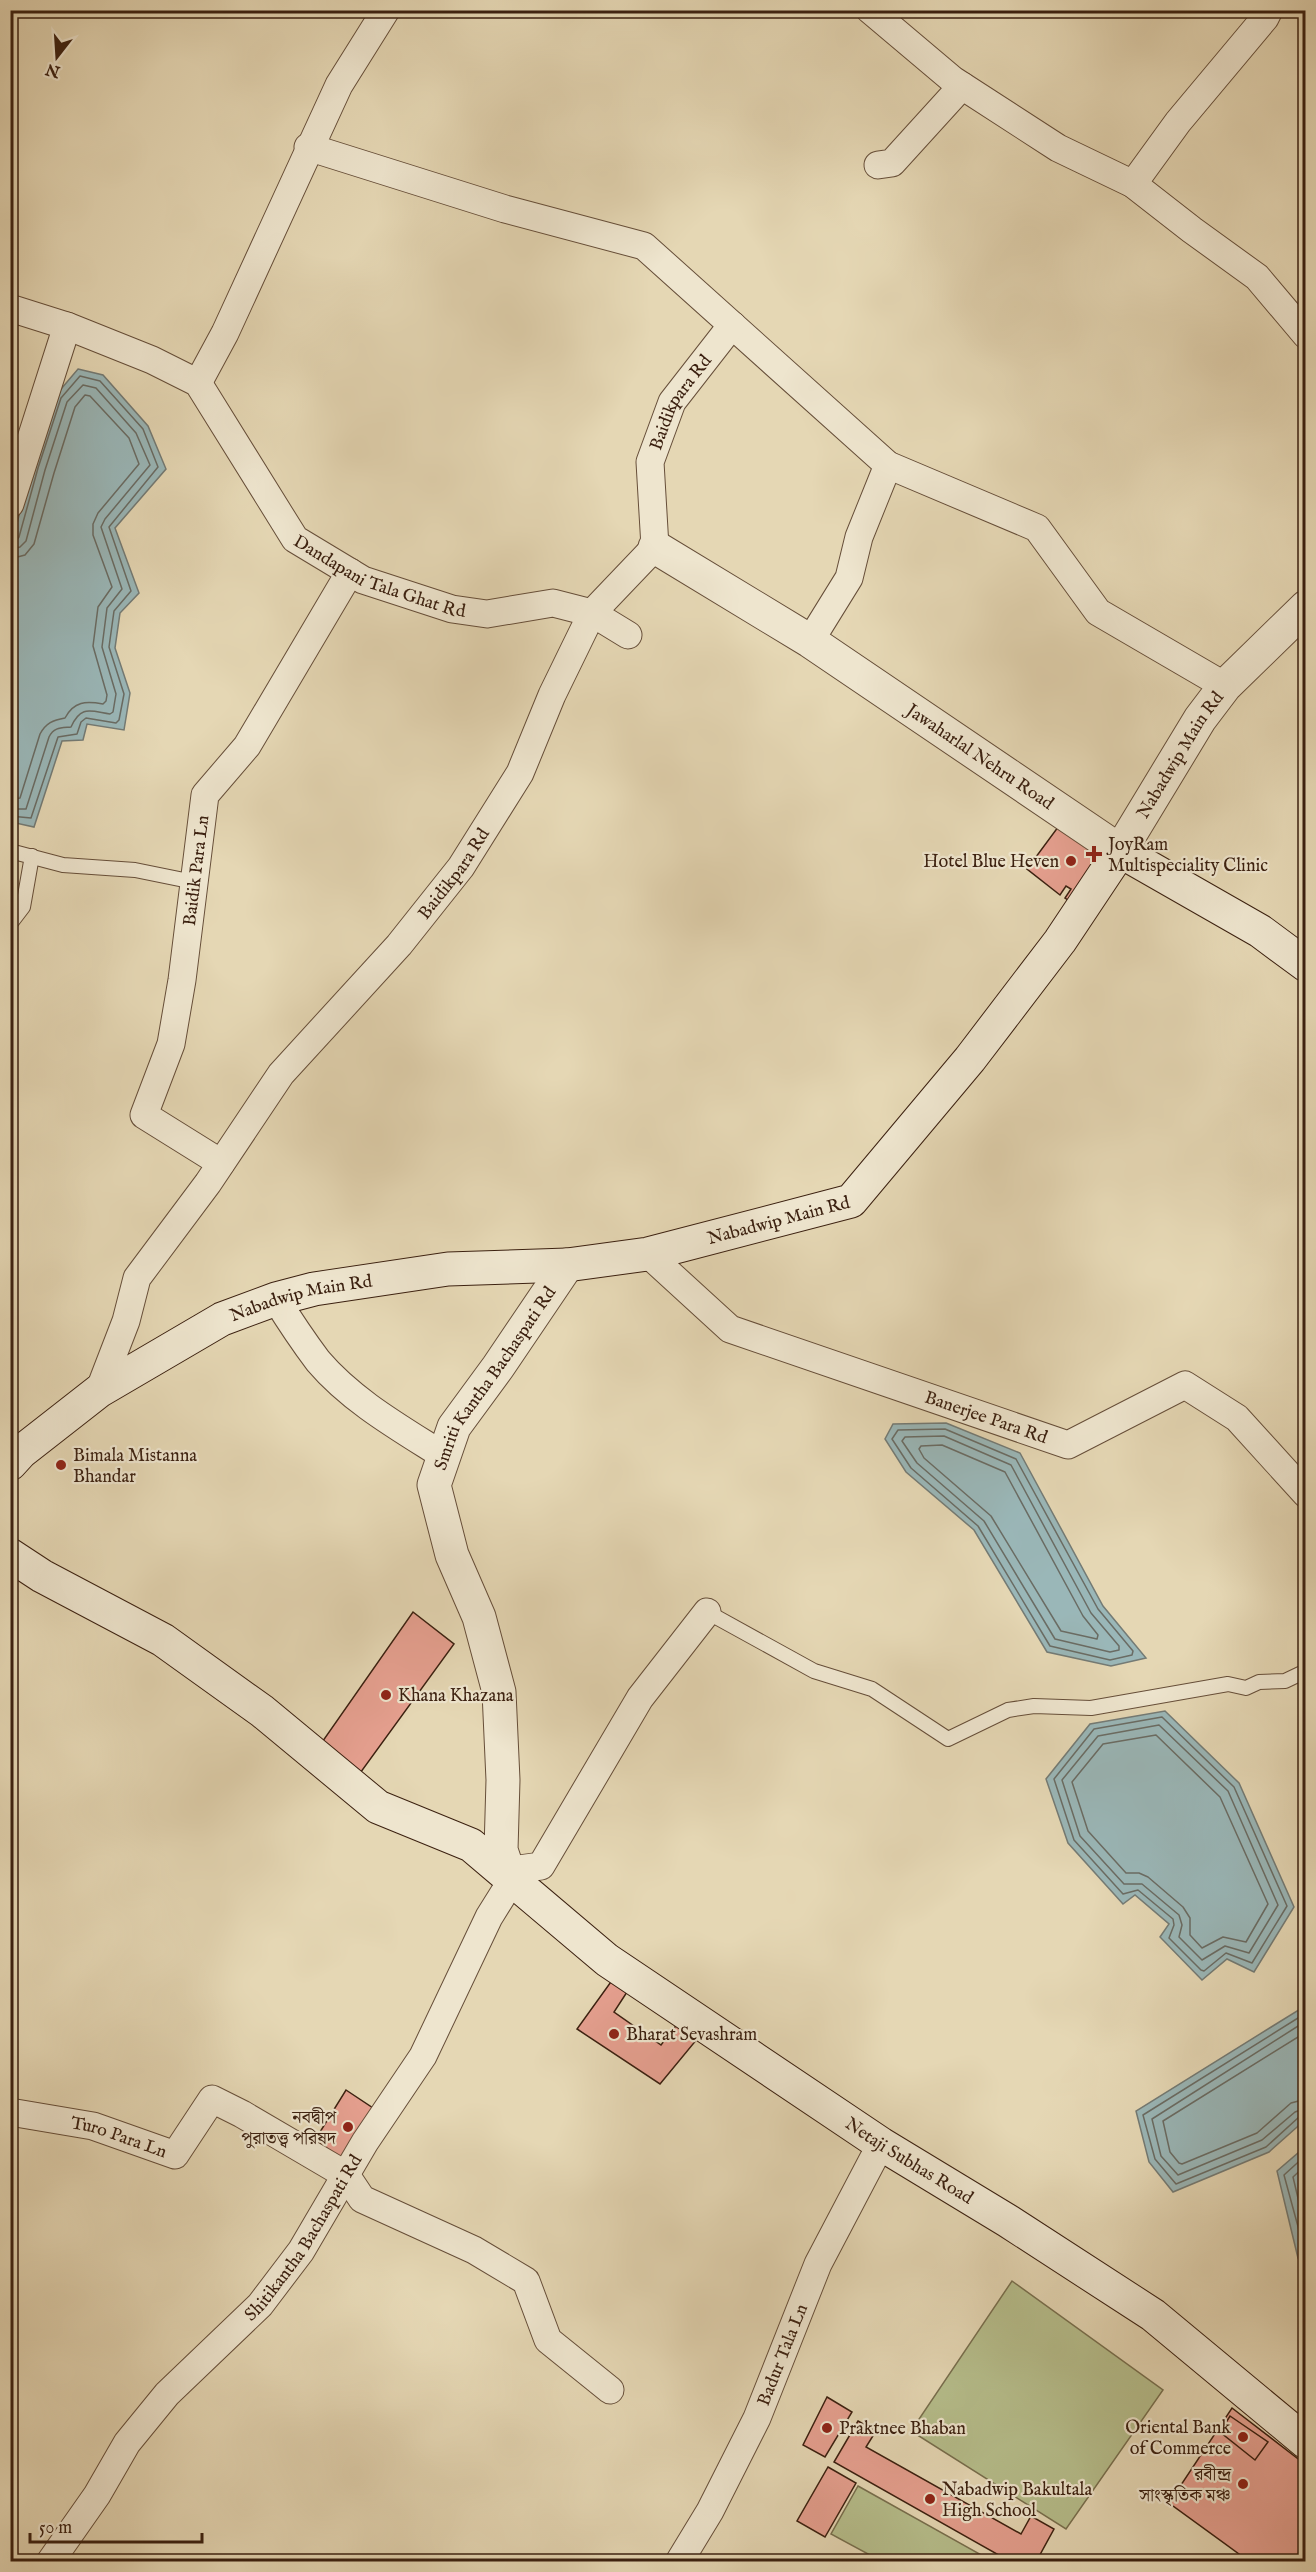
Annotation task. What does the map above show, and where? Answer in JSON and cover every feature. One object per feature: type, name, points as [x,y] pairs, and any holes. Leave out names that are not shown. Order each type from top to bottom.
[{"type":"main road","name":"Jawaharlal Nehru Road","points":[[655,548],[810,641],[1120,851],[1260,931],[1305,965]]},
{"type":"main road","name":"Nabadwip Main Rd","points":[[10,1464],[21,1452],[99,1391],[222,1319],[276,1299],[314,1289],[448,1269],[567,1265],[648,1254],[850,1201],[970,1059],[1060,941],[1120,851],[1200,719],[1225,686],[1305,607]]},
{"type":"main road","name":"Smriti Kantha Bachaspati Rd","points":[[515,1875],[501,1850],[503,1780],[499,1692],[479,1617],[452,1556],[434,1485],[454,1426],[498,1367],[567,1265]]},
{"type":"main road","name":"Netaji Subhas Road","points":[[10,1556],[42,1576],[163,1640],[262,1711],[378,1807],[471,1845],[515,1875],[607,1960],[881,2144],[1008,2221],[1153,2315],[1305,2442]]},
{"type":"street","points":[[10,309],[67,326],[152,360],[198,383],[225,333],[308,147],[339,85],[386,10]]},
{"type":"street","points":[[870,10],[962,86],[1058,148],[1134,184],[1257,277],[1305,335]]},
{"type":"street","points":[[1134,184],[1178,122],[1265,18],[1269,10]]},
{"type":"street","points":[[878,165],[892,163],[962,86]]},
{"type":"street","points":[[308,147],[505,209],[644,246],[888,465],[1037,528],[1098,612],[1225,686]]},
{"type":"street","name":"Baidikpara Rd","points":[[99,1391],[126,1321],[137,1278],[221,1163],[281,1074],[399,945],[461,867],[520,773],[552,695],[592,613],[655,548],[650,462],[672,402],[732,325]]},
{"type":"street","points":[[10,504],[67,326]]},
{"type":"street","name":"Dandapani Tala Ghat Rd","points":[[198,383],[295,539],[350,572],[363,579],[452,609],[488,614],[553,603],[592,613],[628,635]]},
{"type":"street","points":[[810,641],[849,578],[860,537],[888,465]]},
{"type":"street","name":"Baidik Para Ln","points":[[221,1163],[144,1115],[171,1044],[205,795],[248,746],[350,572]]},
{"type":"street","name":"Banerjee Para Rd","points":[[648,1254],[730,1329],[1068,1445],[1185,1385],[1237,1418],[1305,1494]]},
{"type":"street","points":[[276,1299],[319,1362],[345,1388],[382,1416],[444,1456]]},
{"type":"street","points":[[515,1875],[541,1866],[640,1698],[707,1612]]},
{"type":"street","name":"Shitikantha Bachaspati Rd","points":[[50,2562],[97,2495],[127,2443],[160,2402],[260,2305],[350,2181],[365,2142],[423,2056],[489,1917],[515,1875]]},
{"type":"street","name":"Turo Para Ln","points":[[10,2112],[93,2126],[175,2155],[212,2099],[242,2114],[350,2181]]},
{"type":"street","name":"Badur Tala Ln","points":[[679,2562],[710,2511],[757,2418],[818,2264],[881,2144]]},
{"type":"street","points":[[350,2181],[362,2199],[474,2250],[526,2281],[548,2340],[610,2391]]},
{"type":"lane","points":[[10,851],[63,865],[135,870],[194,882]]},
{"type":"lane","points":[[10,924],[23,907],[32,856]]},
{"type":"lane","points":[[707,1612],[814,1671],[872,1689],[948,1739],[1008,1710],[1034,1706],[1091,1707],[1228,1684],[1246,1688],[1259,1682],[1286,1681],[1305,1671]]},
{"type":"green space","points":[[1012,2281],[1163,2390],[1066,2529],[911,2431]]},
{"type":"green space","points":[[858,2486],[992,2561],[881,2561],[831,2534]]},
{"type":"water","points":[[78,369],[103,375],[148,426],[166,469],[115,528],[139,593],[120,613],[115,648],[130,693],[124,730],[87,724],[83,740],[62,741],[34,827],[11,822],[11,546],[32,466],[56,395]]},
{"type":"water","points":[[946,1423],[1020,1453],[1103,1606],[1146,1658],[1111,1666],[1047,1652],[974,1530],[906,1472],[885,1439],[893,1424]]},
{"type":"water","points":[[1165,1711],[1239,1783],[1294,1907],[1254,1972],[1227,1959],[1202,1980],[1160,1937],[1169,1924],[1135,1895],[1123,1904],[1068,1843],[1046,1779],[1090,1724]]},
{"type":"water","points":[[1305,2006],[1305,2120],[1269,2152],[1173,2192],[1149,2162],[1136,2111]]},
{"type":"water","points":[[1305,2147],[1305,2264],[1298,2258],[1277,2171]]},
{"type":"building","name":"Hotel Blue Heven","points":[[1064,819],[1114,853],[1077,906],[1065,898],[1071,889],[1066,886],[1060,895],[1027,869]]},
{"type":"building","name":"Khana Khazana","points":[[413,1612],[454,1644],[358,1776],[320,1745]]},
{"type":"building","name":"Bharat Sevashram","points":[[613,1979],[629,1989],[614,2012],[661,2045],[678,2023],[698,2038],[660,2084],[577,2029]]},
{"type":"building","name":"নবদ্বীপ পুরাতত্ত্ব পরিষদ","points":[[346,2090],[382,2114],[350,2164],[315,2140]]},
{"type":"building","name":"Praktnee Bhaban","points":[[827,2397],[852,2412],[825,2457],[803,2445]]},
{"type":"building","name":"রবীন্দ্র সাংস্কৃতিক মঞ্চ","points":[[1232,2408],[1306,2465],[1306,2544],[1291,2562],[1250,2562],[1169,2503]]},
{"type":"building","name":"Oriental Bank of Commerce","points":[[1230,2416],[1268,2442],[1255,2460],[1220,2432]]},
{"type":"building","name":"Nabadwip Bakultala High School","points":[[858,2421],[876,2431],[866,2447],[1021,2534],[1031,2516],[1054,2529],[1036,2562],[1011,2562],[834,2462]]},
{"type":"building","points":[[828,2467],[856,2483],[825,2537],[797,2521]]},
{"type":"place","name":"JoyRam Multispeciality Clinic","points":[[1094,854]]},
{"type":"place","name":"Hotel Blue Heven","points":[[1071,861]]},
{"type":"place","name":"Bimala Mistanna Bhandar","points":[[61,1465]]},
{"type":"place","name":"Khana Khazana","points":[[386,1695]]},
{"type":"place","name":"Bharat Sevashram","points":[[614,2034]]},
{"type":"place","name":"নবদ্বীপ পুরাতত্ত্ব পরিষদ","points":[[348,2127]]},
{"type":"place","name":"Praktnee Bhaban","points":[[827,2428]]},
{"type":"place","name":"Oriental Bank of Commerce","points":[[1243,2437]]},
{"type":"place","name":"রবীন্দ্র সাংস্কৃতিক মঞ্চ","points":[[1243,2484]]},
{"type":"place","name":"Nabadwip Bakultala High School","points":[[930,2499]]}]
